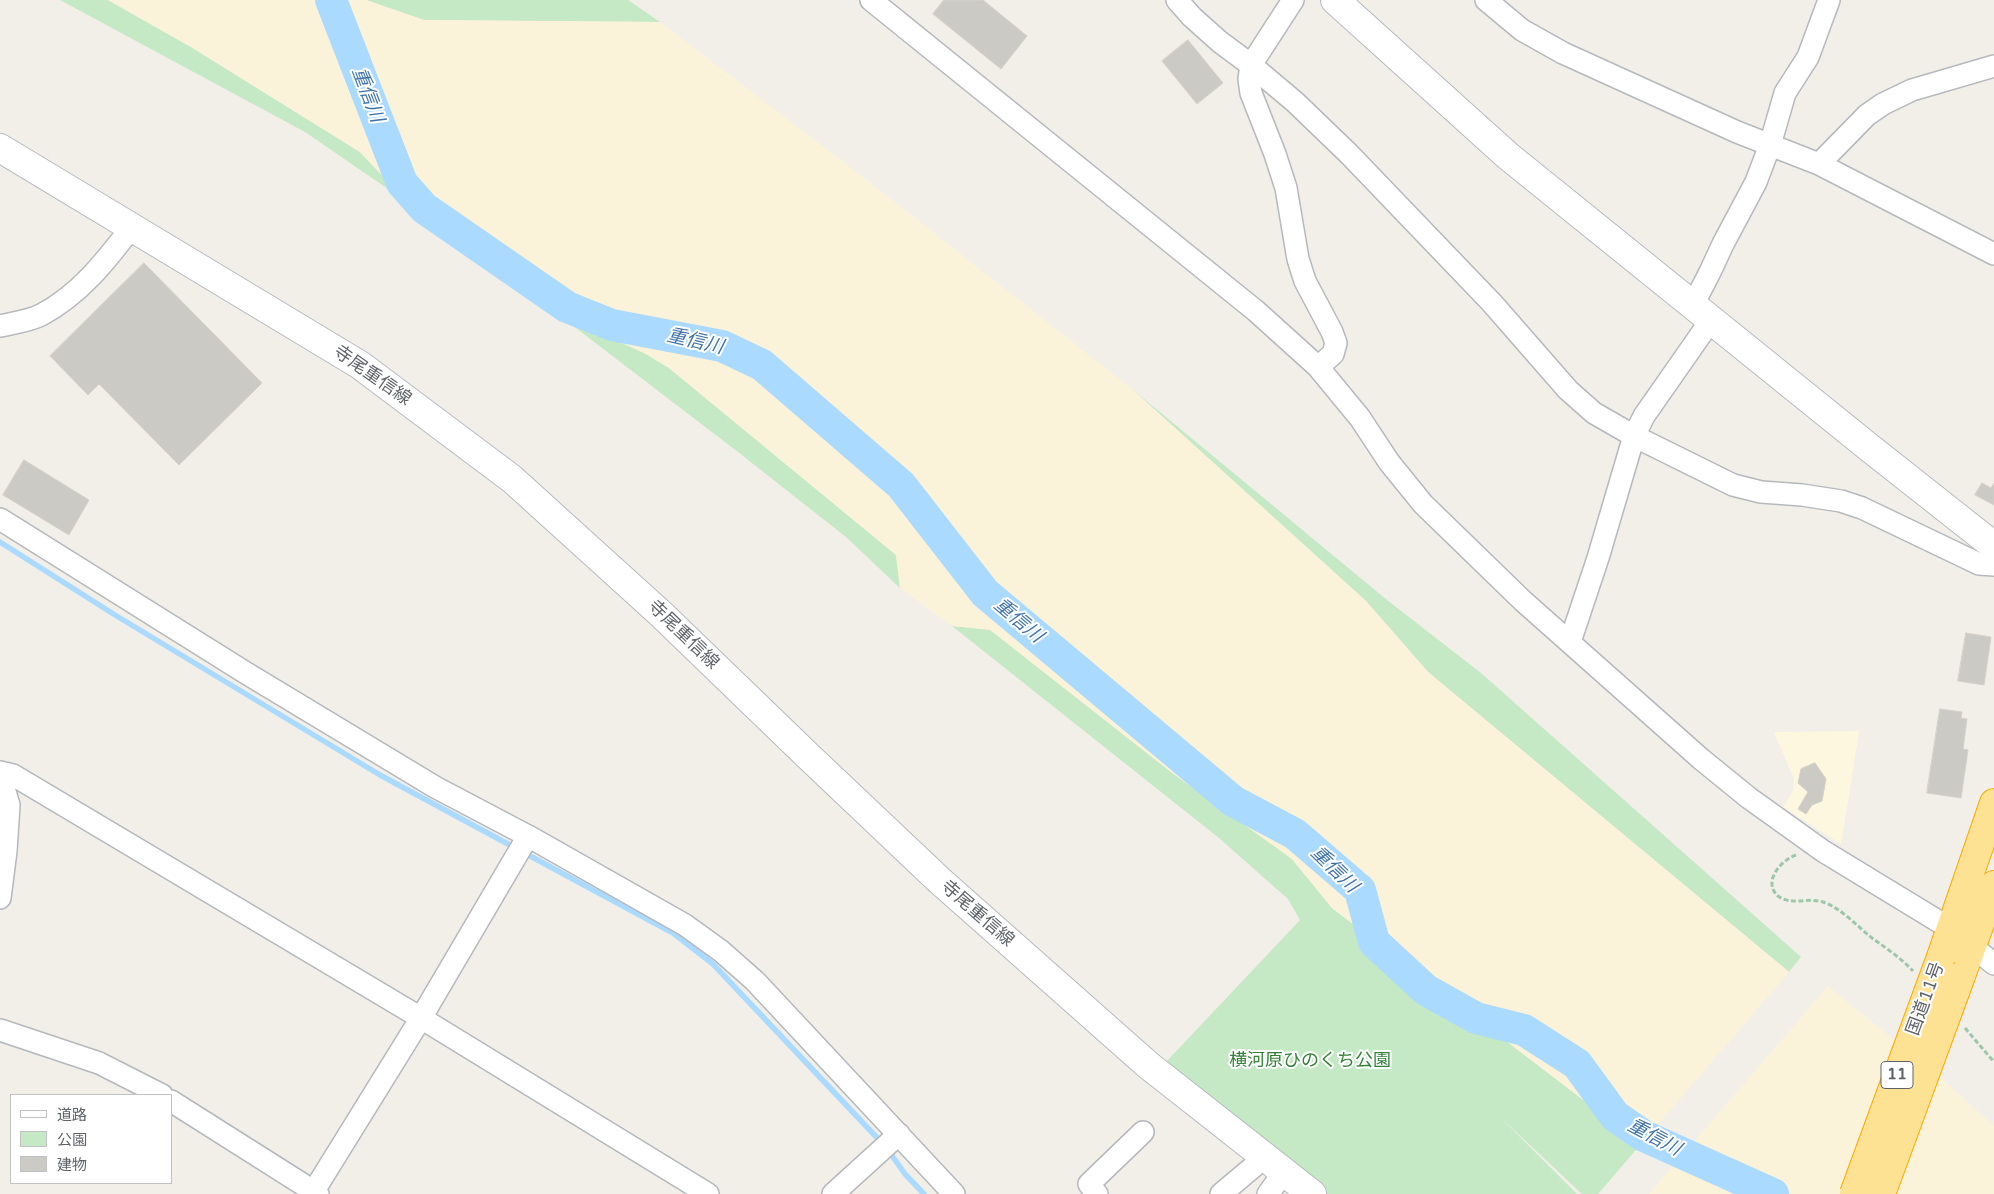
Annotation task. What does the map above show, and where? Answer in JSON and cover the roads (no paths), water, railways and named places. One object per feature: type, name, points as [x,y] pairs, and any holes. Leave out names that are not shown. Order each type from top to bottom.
[{"type":"highway","name":"国道11号","points":[[1854,1194],[1941,957],[1994,803]]},
{"type":"highway","name":"国道11号","points":[[1881,1194],[1994,885]]},
{"type":"main road","points":[[1335,0],[1508,156],[1994,546]]},
{"type":"main road","name":"寺尾重信線","points":[[0,148],[360,365],[512,479],[661,614],[939,880],[1148,1065],[1312,1194]]},
{"type":"street","points":[[871,0],[1256,311],[1318,367],[1360,418],[1389,462],[1423,504],[1523,601],[1701,759],[1748,798],[1823,851],[1951,929],[1994,964]]},
{"type":"street","points":[[1177,0],[1192,18],[1295,102],[1349,154],[1492,303],[1568,390],[1594,413],[1634,436],[1733,485],[1761,492],[1802,495],[1841,501],[1862,508],[1978,564],[1994,565]]},
{"type":"street","points":[[1292,0],[1251,65],[1249,79],[1251,93],[1286,188],[1298,259],[1305,281],[1336,343],[1333,354],[1318,367]]},
{"type":"street","points":[[1486,0],[1522,30],[1563,53],[1737,132],[1819,164],[1994,254]]},
{"type":"street","points":[[1570,642],[1598,558],[1634,436],[1702,313],[1710,272],[1756,182],[1770,145],[1785,93],[1808,56],[1829,0]]},
{"type":"street","points":[[1819,164],[1866,115],[1883,104],[1912,90],[1994,66]]},
{"type":"street","points":[[0,326],[39,316],[72,295],[104,264],[131,228]]},
{"type":"street","points":[[0,519],[246,673],[435,787],[528,836],[685,925],[721,951],[755,982],[954,1194]]},
{"type":"street","points":[[0,898],[9,805],[0,774],[13,775],[420,1018],[708,1194]]},
{"type":"street","points":[[172,1102],[315,1193],[528,836]]},
{"type":"street","points":[[0,1030],[99,1063],[160,1094]]},
{"type":"street","points":[[1097,1194],[1089,1184],[1143,1132]]},
{"type":"street","points":[[833,1194],[899,1134]]},
{"type":"street","points":[[1221,1194],[1274,1165]]},
{"type":"street","points":[[1268,1194],[1274,1165]]},
{"type":"waterway","name":"重信川","points":[[331,0],[402,183],[424,208],[567,307],[612,325],[722,346],[762,365],[901,485],[985,593],[1233,801],[1295,834],[1360,890],[1374,942],[1426,990],[1476,1018],[1524,1030],[1577,1064],[1615,1116],[1644,1136],[1773,1194]]},
{"type":"waterway","points":[[0,542],[115,615],[380,775],[673,933],[713,964],[882,1143]]},
{"type":"waterway","points":[[888,1150],[905,1174],[924,1194]]},
{"type":"park label","name":"横河原ひのくち公園","points":[[1310,1061]]}]
